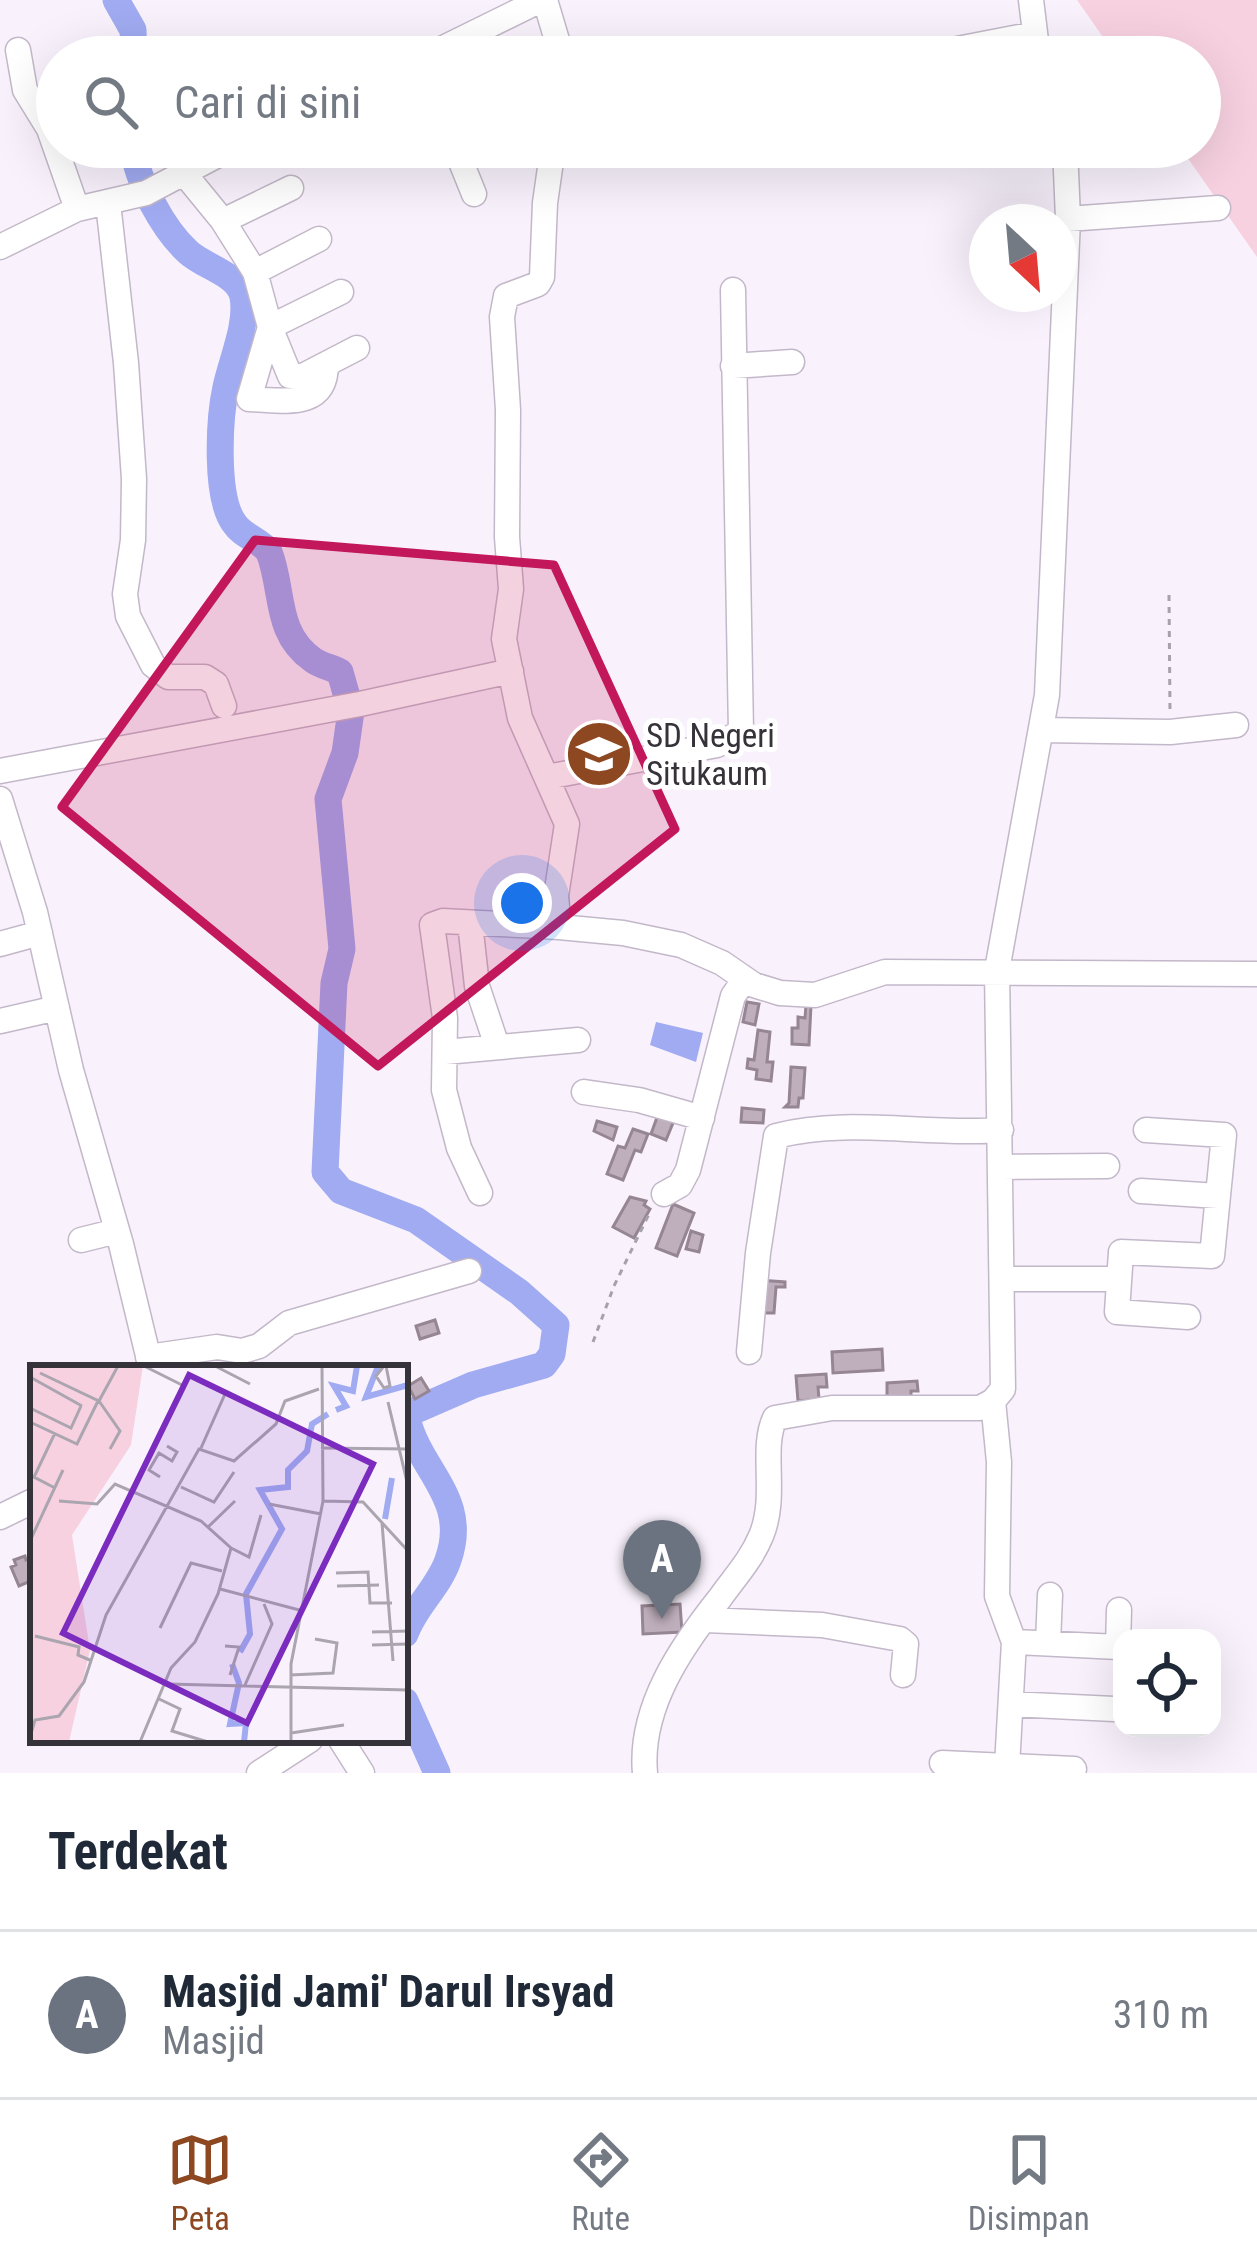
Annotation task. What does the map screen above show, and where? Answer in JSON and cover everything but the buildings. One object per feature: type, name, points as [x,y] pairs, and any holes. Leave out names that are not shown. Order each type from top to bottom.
[{"type":"street","points":[[468,36],[543,0],[555,36]]},
{"type":"street","points":[[1031,0],[1035,36]]},
{"type":"street","points":[[18,50],[25,90],[36,108]]},
{"type":"street","points":[[63,168],[77,208]]},
{"type":"street","points":[[0,247],[77,208],[146,193],[192,168]]},
{"type":"street","points":[[463,168],[474,194]]},
{"type":"street","points":[[551,168],[542,277],[538,284],[506,296],[502,317],[511,589],[504,639],[520,718],[568,831],[556,896],[559,927]]},
{"type":"street","points":[[1066,168],[1067,204]]},
{"type":"street","points":[[178,175],[224,221],[255,272],[270,327],[299,390]]},
{"type":"street","points":[[224,221],[291,188]]},
{"type":"street","points":[[108,203],[134,479],[133,540],[125,594],[128,616],[153,665],[168,677],[205,677],[216,684],[224,706]]},
{"type":"street","points":[[1077,218],[1218,208]]},
{"type":"street","points":[[255,272],[319,239]]},
{"type":"street","points":[[547,777],[717,745],[741,732],[733,290]]},
{"type":"street","points":[[341,292],[270,327],[249,399],[299,390],[326,364],[357,348]]},
{"type":"street","points":[[645,1773],[646,1735],[656,1697],[743,1570],[766,1523],[770,1434],[775,1418],[832,1408],[980,1408],[993,1401],[1005,1380],[997,970],[1047,695],[1064,312]]},
{"type":"street","points":[[733,366],[792,362]]},
{"type":"street","points":[[0,771],[511,671]]},
{"type":"street","points":[[1041,730],[1170,732],[1236,725]]},
{"type":"street","points":[[0,799],[40,933],[71,1070],[150,1362],[217,1347],[242,1351],[259,1346],[289,1323],[469,1270]]},
{"type":"street","points":[[480,1192],[459,1148],[447,1101],[443,999],[432,925],[442,921],[623,933],[681,945],[764,989],[800,996],[827,993],[885,972],[1257,974]]},
{"type":"street","points":[[470,923],[477,986],[497,1046]]},
{"type":"street","points":[[0,944],[40,933]]},
{"type":"street","points":[[664,1194],[680,1185],[688,1170],[733,996],[745,980]]},
{"type":"street","points":[[0,1021],[57,1007]]},
{"type":"street","points":[[445,1052],[578,1040]]},
{"type":"street","points":[[584,1092],[702,1118]]},
{"type":"street","points":[[749,1352],[776,1136],[871,1128],[1001,1130]]},
{"type":"street","points":[[1146,1130],[1225,1135],[1212,1256],[1121,1252],[1117,1312],[1188,1317]]},
{"type":"street","points":[[1002,1167],[1107,1166]]},
{"type":"street","points":[[1141,1191],[1218,1196]]},
{"type":"street","points":[[81,1240],[117,1231]]},
{"type":"street","points":[[1003,1279],[1118,1280]]},
{"type":"street","points":[[993,1401],[999,1462],[997,1596],[1014,1642],[1007,1766]]},
{"type":"street","points":[[0,1517],[30,1502]]},
{"type":"street","points":[[1048,1643],[1051,1595]]},
{"type":"street","points":[[1014,1642],[1118,1647],[1120,1610]]},
{"type":"street","points":[[705,1620],[822,1624],[900,1639],[907,1648],[903,1675]]},
{"type":"street","points":[[1011,1704],[1113,1709]]},
{"type":"street","points":[[260,1773],[305,1743]]},
{"type":"street","points":[[343,1743],[362,1773]]},
{"type":"street","points":[[942,1762],[1074,1769]]},
{"type":"path","points":[[1169,595],[1170,732]]},
{"type":"path","points":[[593,1342],[618,1277],[656,1201],[664,1194]]},
{"type":"highlighted area","points":[[255,540],[554,565],[675,829],[378,1066],[62,807]]},
{"type":"shaded area","points":[[1077,0],[1257,0],[1257,257],[1195,168],[1221,168],[1221,36],[1102,36]]},
{"type":"water","points":[[656,1022],[703,1033],[696,1062],[650,1045]]},
{"type":"waterway","points":[[116,0],[133,36]]},
{"type":"waterway","points":[[138,168],[169,231],[188,252],[240,289],[243,319],[222,418],[220,457],[228,511],[238,528],[269,552],[292,637],[313,660],[340,672],[351,711],[345,753],[328,799],[342,949],[334,983],[325,1172],[341,1191],[416,1220],[519,1292],[556,1325],[552,1354],[544,1365],[473,1385],[408,1416]]},
{"type":"waterway","points":[[408,1421],[453,1519],[444,1570],[408,1628]]},
{"type":"waterway","points":[[408,1708],[437,1773]]},
{"type":"place","name":"SD Negeri Situkaum","points":[[599,754]]},
{"type":"place","name":"Masjid Jami' Darul Irsyad","points":[[662,1619]]}]
